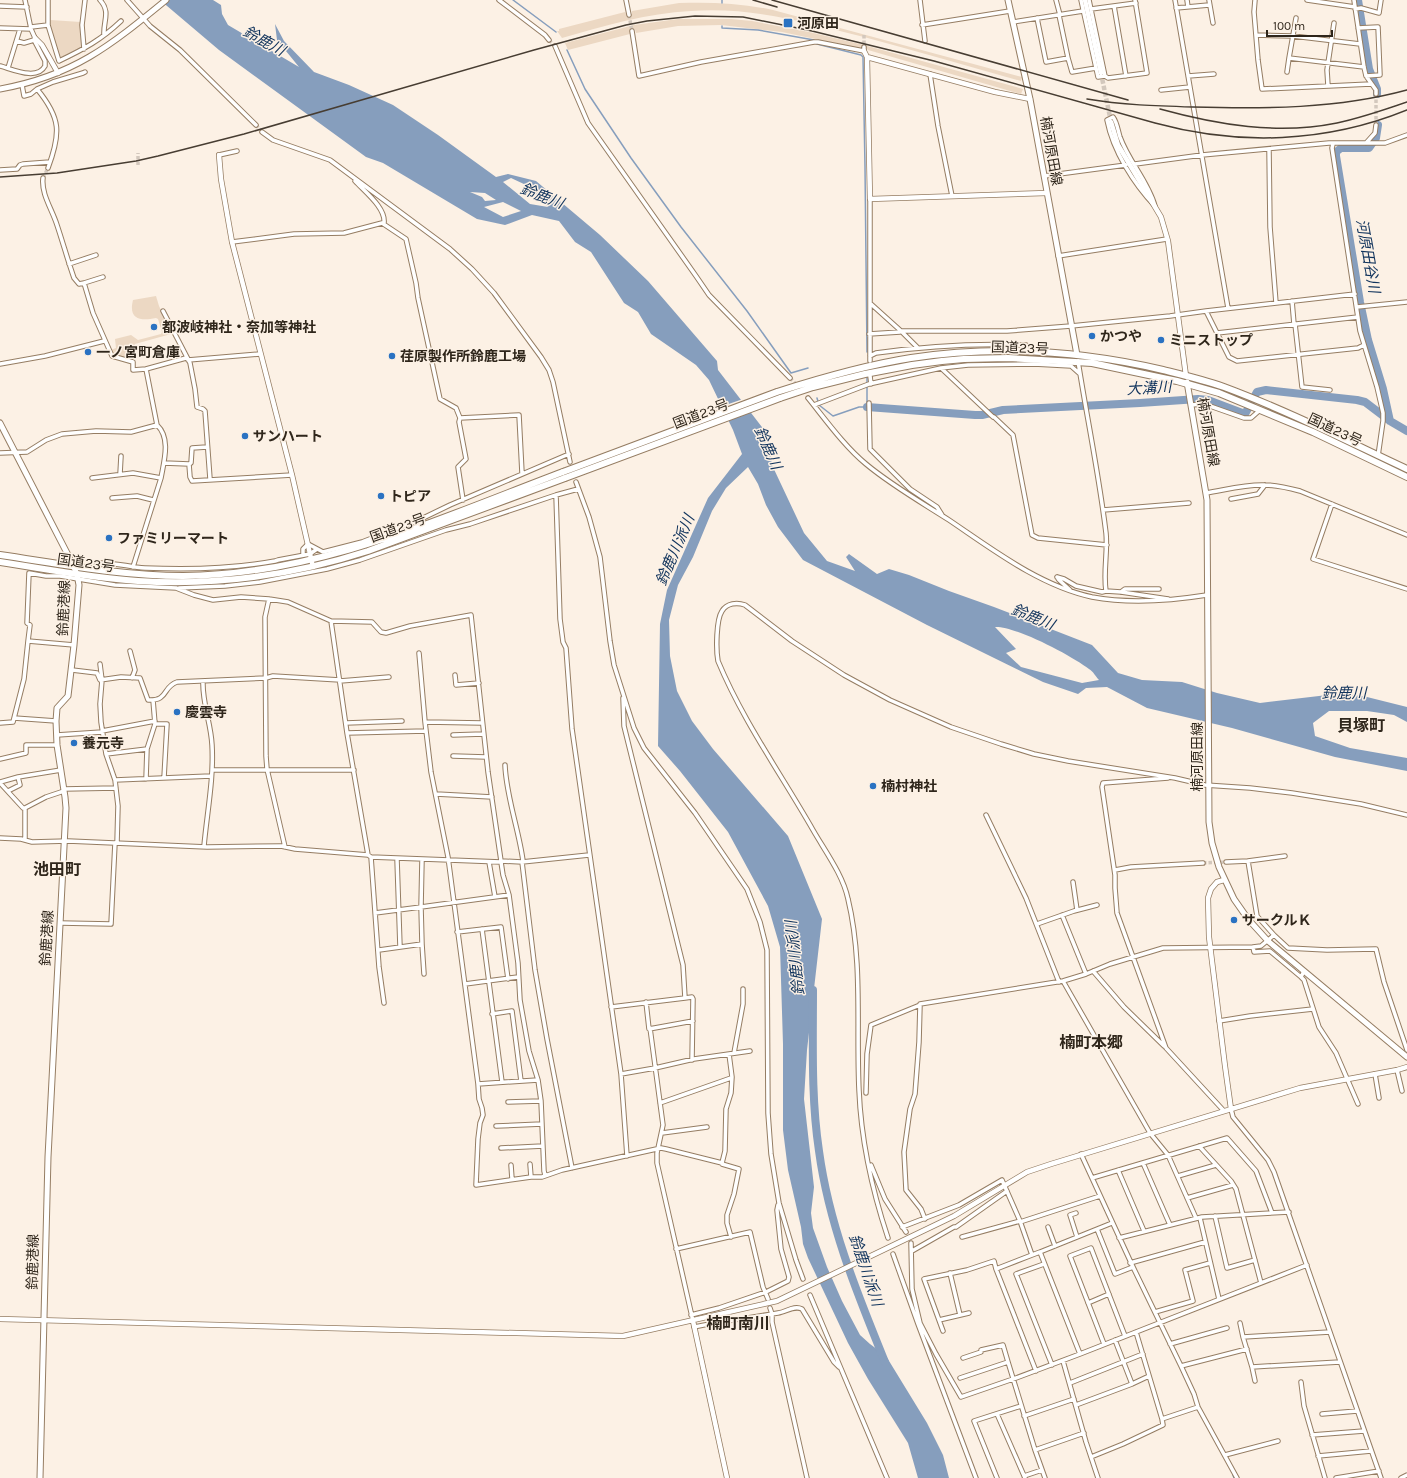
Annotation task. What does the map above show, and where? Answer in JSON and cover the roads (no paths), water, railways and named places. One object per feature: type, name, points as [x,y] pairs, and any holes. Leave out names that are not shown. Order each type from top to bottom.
[{"type":"highway","name":"国道23号","points":[[0,562],[77,577],[139,581],[194,582],[252,578],[286,573],[313,567],[368,551],[564,475],[842,373],[909,358],[972,352],[1026,352],[1077,355],[1130,362],[1186,376],[1222,387],[1276,408],[1407,469]]},
{"type":"highway","name":"国道23号","points":[[779,395],[871,373],[942,361],[996,358],[1078,362],[1112,366],[1220,393],[1313,432],[1407,477]]},
{"type":"highway","name":"国道23号","points":[[0,555],[129,573],[183,576],[232,573],[311,557],[384,539],[564,475]]},
{"type":"main road","points":[[0,89],[22,85],[58,73],[96,54],[166,0]]},
{"type":"main road","name":"楠河原田線","points":[[1008,0],[1030,99],[1077,355]]},
{"type":"main road","name":"楠河原田線","points":[[1186,376],[1206,493],[1209,822],[1212,843],[1224,880],[1239,908],[1268,941],[1407,1057]]},
{"type":"main road","name":"鈴鹿港線","points":[[0,423],[73,566],[78,585],[72,670],[68,696],[57,708],[56,721],[60,770],[66,802],[47,1164],[40,1478]]},
{"type":"street","points":[[0,66],[28,74],[41,71],[44,68],[45,61],[34,39],[25,0]]},
{"type":"street","points":[[48,0],[48,25],[59,61],[84,49],[121,21]]},
{"type":"street","points":[[84,49],[82,25],[85,0]]},
{"type":"street","points":[[100,0],[106,9],[104,35]]},
{"type":"street","points":[[127,0],[150,26],[180,50],[256,125]]},
{"type":"street","points":[[499,0],[545,35],[549,40]]},
{"type":"street","points":[[626,0],[629,15]]},
{"type":"street","points":[[920,0],[925,40]]},
{"type":"street","points":[[1056,0],[1072,72],[1096,68]]},
{"type":"street","points":[[1081,0],[1098,77],[1103,74]]},
{"type":"street","points":[[1085,0],[1103,74],[1108,78],[1147,74],[1136,2],[1091,9]]},
{"type":"street","points":[[1089,0],[1103,74]]},
{"type":"street","points":[[1112,0],[1126,76]]},
{"type":"street","points":[[1175,0],[1228,308]]},
{"type":"street","points":[[1187,0],[1188,7]]},
{"type":"street","points":[[1255,0],[1254,12],[1262,89],[1371,84]]},
{"type":"street","points":[[1307,0],[1379,13],[1382,0]]},
{"type":"street","points":[[1354,0],[1361,28],[1360,44],[1364,67],[1371,84],[1376,90],[1376,94]]},
{"type":"street","points":[[1176,8],[1209,2],[1212,22]]},
{"type":"street","points":[[0,6],[27,7]]},
{"type":"street","points":[[922,25],[1010,11]]},
{"type":"street","points":[[1013,22],[1083,11]]},
{"type":"street","points":[[1037,18],[1046,62],[1068,58]]},
{"type":"street","points":[[1288,72],[1296,18]]},
{"type":"street","points":[[1328,86],[1328,63],[1334,23]]},
{"type":"street","points":[[0,28],[20,29],[48,25]]},
{"type":"street","points":[[1361,28],[1378,27],[1380,75],[1369,76]]},
{"type":"street","points":[[8,68],[20,29]]},
{"type":"street","points":[[632,30],[638,76],[701,62],[814,42],[864,49],[867,57],[870,199],[870,361]]},
{"type":"street","points":[[1256,35],[1293,36],[1360,44]]},
{"type":"street","points":[[34,39],[42,45],[58,73]]},
{"type":"street","points":[[17,41],[24,43],[34,39]]},
{"type":"street","points":[[555,46],[588,124],[691,270],[709,295],[790,378]]},
{"type":"street","points":[[867,57],[995,92],[1030,99]]},
{"type":"street","points":[[1290,58],[1364,67]]},
{"type":"street","points":[[22,85],[24,96],[31,94],[37,89],[53,82],[85,72]]},
{"type":"street","points":[[930,74],[938,126],[952,196]]},
{"type":"street","points":[[1188,76],[1214,74]]},
{"type":"street","points":[[1161,90],[1190,87]]},
{"type":"street","points":[[37,89],[52,111],[57,124],[54,151],[48,168]]},
{"type":"street","points":[[1114,118],[1120,138],[1152,194],[1155,206],[1141,191],[1120,155],[1110,133],[1108,119],[1114,118]]},
{"type":"street","points":[[1111,122],[1118,145],[1161,217],[1167,239],[1186,376]]},
{"type":"street","points":[[1368,143],[1375,132],[1376,125]]},
{"type":"street","points":[[262,132],[273,140],[330,160],[450,249],[472,269],[494,293],[549,370],[555,389],[570,462]]},
{"type":"street","points":[[1134,164],[1202,155],[1333,144],[1392,142],[1407,135]]},
{"type":"street","points":[[1333,144],[1332,148],[1355,294],[1360,307],[1358,317],[1364,345],[1378,388],[1383,413],[1378,456]]},
{"type":"street","points":[[1269,150],[1270,227],[1276,303]]},
{"type":"street","points":[[237,151],[218,155],[232,242],[292,475],[313,567]]},
{"type":"street","points":[[0,170],[17,169],[23,164],[50,162]]},
{"type":"street","points":[[1044,176],[1126,165]]},
{"type":"street","points":[[352,177],[381,209],[384,216],[384,223]]},
{"type":"street","points":[[43,178],[42,185],[45,195],[57,224],[74,278],[78,284],[103,277]]},
{"type":"street","points":[[870,199],[1047,193]]},
{"type":"street","points":[[232,242],[294,234],[344,233],[382,223],[407,241],[440,399],[456,408],[460,418],[459,422],[466,459],[458,467],[463,500]]},
{"type":"street","points":[[1058,256],[1167,239]]},
{"type":"street","points":[[69,264],[96,255]]},
{"type":"street","points":[[84,283],[93,313],[104,341],[112,356],[133,362],[133,370],[146,369],[187,359],[260,354]]},
{"type":"street","points":[[869,334],[901,331],[1007,331],[1071,326],[1355,294]]},
{"type":"street","points":[[1292,301],[1302,387],[1330,390]]},
{"type":"street","points":[[1360,307],[1407,302]]},
{"type":"street","points":[[871,304],[918,348]]},
{"type":"street","points":[[163,311],[192,371],[197,407],[205,411],[210,479]]},
{"type":"street","points":[[1206,311],[1229,357],[1237,361],[1358,348],[1364,345]]},
{"type":"street","points":[[1217,333],[1358,317]]},
{"type":"street","points":[[0,364],[45,356],[104,341]]},
{"type":"street","points":[[870,356],[876,353],[918,348],[1022,345],[1026,345],[1026,352]]},
{"type":"street","points":[[1077,355],[1103,510],[1107,545],[1106,591]]},
{"type":"street","points":[[815,404],[870,384],[941,368],[968,365],[1034,364],[1071,366],[1080,374]]},
{"type":"street","points":[[941,368],[1013,435],[1032,534],[1038,538],[1107,545]]},
{"type":"street","points":[[133,567],[161,478],[164,462],[165,439],[162,430],[157,426],[146,369]]},
{"type":"street","points":[[870,376],[870,384]]},
{"type":"street","points":[[808,398],[815,404],[845,442],[865,464],[1009,560],[1049,581],[1072,591],[1106,599],[1150,601],[1173,600],[1207,595]]},
{"type":"street","points":[[869,404],[870,449],[910,489],[936,508],[943,516]]},
{"type":"street","points":[[1191,404],[1203,404],[1244,418],[1251,418],[1260,410]]},
{"type":"street","points":[[460,418],[519,415],[522,473]]},
{"type":"street","points":[[0,453],[27,452],[46,440],[62,434],[96,431],[131,432],[157,426]]},
{"type":"street","points":[[208,447],[192,448],[191,463],[189,464],[190,477],[192,480],[292,475]]},
{"type":"street","points":[[308,544],[323,552],[362,542],[419,520],[522,473],[569,454]]},
{"type":"street","points":[[120,474],[121,456]]},
{"type":"street","points":[[164,462],[189,464]]},
{"type":"street","points":[[92,478],[133,473],[161,478]]},
{"type":"street","points":[[576,482],[589,517],[600,557],[614,665],[630,719],[644,748],[688,803],[747,889],[760,922],[766,943],[770,1135],[779,1203],[803,1279]]},
{"type":"street","points":[[1206,493],[1247,486],[1265,485],[1300,491],[1407,535]]},
{"type":"street","points":[[1231,499],[1258,494],[1265,485]]},
{"type":"street","points":[[0,723],[13,722],[24,679],[30,625],[27,622],[29,573],[77,577],[115,585],[176,588],[225,586],[260,582],[327,569],[360,560],[446,530],[470,524],[578,489]]},
{"type":"street","points":[[556,495],[560,619],[563,642],[566,648],[572,729],[620,1074],[627,1156]]},
{"type":"street","points":[[112,498],[137,496],[153,500]]},
{"type":"street","points":[[1103,510],[1189,503]]},
{"type":"street","points":[[1332,504],[1313,559],[1407,589]]},
{"type":"street","points":[[303,555],[303,549],[308,544]]},
{"type":"street","points":[[311,557],[317,549]]},
{"type":"street","points":[[95,569],[97,563],[133,567],[199,569],[275,564],[278,560],[303,555],[311,557]]},
{"type":"street","points":[[1072,591],[1057,577],[1076,586],[1102,592],[1121,592],[1173,600]]},
{"type":"street","points":[[176,588],[213,600],[241,597],[269,598],[288,602],[330,621],[372,622],[381,632],[386,633],[410,626],[471,615],[486,757],[503,875],[509,895],[518,963],[520,1000],[526,1034],[538,1080],[541,1101],[545,1175]]},
{"type":"street","points":[[1121,592],[1125,589],[1159,589]]},
{"type":"street","points":[[269,598],[265,617],[266,756],[267,769],[285,847]]},
{"type":"street","points":[[888,1238],[878,1207],[863,1133],[859,1091],[857,964],[848,897],[835,868],[794,795],[741,710],[725,678],[716,653],[721,611],[726,606],[739,603],[745,605],[792,641],[844,675],[890,700],[951,727],[1034,754],[1075,763],[1175,778],[1209,785],[1292,793],[1361,804],[1407,815]]},
{"type":"street","points":[[330,621],[347,732],[370,856],[384,1003]]},
{"type":"street","points":[[28,641],[74,645]]},
{"type":"street","points":[[130,650],[135,670],[132,678]]},
{"type":"street","points":[[419,653],[431,772],[445,838],[479,1099],[483,1115],[480,1123],[478,1139],[476,1185],[531,1177],[542,1177],[572,1168],[658,1149],[672,1150],[739,1169],[734,1194],[727,1215],[727,1223],[731,1237]]},
{"type":"street","points":[[60,923],[111,924],[118,806],[115,780],[106,754],[102,731],[100,704],[102,680],[100,664]]},
{"type":"street","points":[[72,670],[97,673],[100,680],[102,680]]},
{"type":"street","points":[[455,675],[456,685],[479,683]]},
{"type":"street","points":[[102,680],[120,677],[140,678],[148,700],[153,700],[163,697],[172,684],[177,682],[266,678],[273,676],[340,680],[389,677]]},
{"type":"street","points":[[202,681],[202,693],[212,743],[212,770],[204,846]]},
{"type":"street","points":[[624,697],[622,702],[624,726],[683,965],[685,998]]},
{"type":"street","points":[[146,779],[147,749],[155,723],[153,700]]},
{"type":"street","points":[[14,718],[56,721]]},
{"type":"street","points":[[346,723],[402,721]]},
{"type":"street","points":[[425,722],[482,723]]},
{"type":"street","points":[[57,735],[102,731],[155,723],[167,724],[164,778]]},
{"type":"street","points":[[347,732],[426,731]]},
{"type":"street","points":[[453,735],[484,734]]},
{"type":"street","points":[[0,759],[26,753],[26,745],[57,745]]},
{"type":"street","points":[[106,754],[147,749]]},
{"type":"street","points":[[453,756],[486,757]]},
{"type":"street","points":[[505,765],[510,797],[520,836],[535,970],[572,1168]]},
{"type":"street","points":[[25,808],[23,808],[0,782],[18,777],[60,770]]},
{"type":"street","points":[[212,770],[354,770]]},
{"type":"street","points":[[115,780],[211,776]]},
{"type":"street","points":[[8,791],[20,785],[18,777]]},
{"type":"street","points":[[1166,1048],[1117,913],[1115,870],[1102,786],[1103,783],[1175,778]]},
{"type":"street","points":[[25,808],[38,800],[64,790],[116,788]]},
{"type":"street","points":[[436,794],[492,797]]},
{"type":"street","points":[[24,839],[25,808]]},
{"type":"street","points":[[986,816],[1013,870],[1061,981],[1150,1133],[1168,1155],[1187,1198],[1198,1218],[1219,1299]]},
{"type":"street","points":[[0,838],[24,839],[32,842],[285,847],[397,859],[448,861],[523,862],[589,855]]},
{"type":"street","points":[[1226,862],[1248,861],[1285,856]]},
{"type":"street","points":[[397,859],[400,947]]},
{"type":"street","points":[[422,860],[421,907],[424,974]]},
{"type":"street","points":[[1248,861],[1257,916],[1288,948],[1327,950],[1376,949],[1384,982],[1407,1050]]},
{"type":"street","points":[[489,862],[495,897]]},
{"type":"street","points":[[1115,870],[1131,867],[1203,863]]},
{"type":"street","points":[[1224,880],[1217,882],[1211,889],[1208,898],[1210,947],[1233,1117],[1272,1167],[1381,1478]]},
{"type":"street","points":[[1073,882],[1077,910]]},
{"type":"street","points":[[375,913],[509,895]]},
{"type":"street","points":[[1037,924],[1096,905]]},
{"type":"street","points":[[1062,916],[1086,974]]},
{"type":"street","points":[[457,932],[501,927],[508,979]]},
{"type":"street","points":[[482,929],[502,1082]]},
{"type":"street","points":[[866,1093],[867,1054],[871,1025],[920,1004],[1061,981],[1093,972],[1110,964],[1170,947],[1261,946],[1274,935]]},
{"type":"street","points":[[378,950],[422,944]]},
{"type":"street","points":[[1254,947],[1254,952],[1270,951],[1304,980],[1319,1027],[1336,1053],[1358,1104]]},
{"type":"street","points":[[1301,977],[1304,971]]},
{"type":"street","points":[[1093,972],[1124,1007],[1166,1048],[1224,1111]]},
{"type":"street","points":[[465,984],[518,977]]},
{"type":"street","points":[[734,1053],[743,1004],[743,989]]},
{"type":"street","points":[[611,1007],[692,997],[692,1060]]},
{"type":"street","points":[[646,1002],[663,1125],[657,1163],[727,1478]]},
{"type":"street","points":[[920,1005],[921,1009],[915,1094],[910,1109],[904,1152],[906,1190],[920,1209],[925,1219]]},
{"type":"street","points":[[1219,1021],[1313,1009]]},
{"type":"street","points":[[492,1014],[512,1011],[521,1081]]},
{"type":"street","points":[[650,1028],[693,1021]]},
{"type":"street","points":[[1402,1032],[1407,1030]]},
{"type":"street","points":[[620,1074],[692,1060],[750,1051]]},
{"type":"street","points":[[722,1163],[725,1151],[726,1109],[731,1096],[729,1054]]},
{"type":"street","points":[[0,1319],[610,1337],[623,1336],[777,1301],[954,1216],[1028,1172],[1081,1154],[1300,1088],[1347,1080],[1407,1067]]},
{"type":"street","points":[[1397,1070],[1402,1091]]},
{"type":"street","points":[[1375,1074],[1379,1098]]},
{"type":"street","points":[[660,1103],[731,1078]]},
{"type":"street","points":[[478,1084],[538,1080]]},
{"type":"street","points":[[508,1102],[541,1101]]},
{"type":"street","points":[[496,1126],[542,1124]]},
{"type":"street","points":[[662,1133],[707,1127]]},
{"type":"street","points":[[1092,1178],[1227,1138],[1256,1171],[1272,1213]]},
{"type":"street","points":[[501,1148],[543,1146]]},
{"type":"street","points":[[1199,1146],[1233,1184],[1261,1283]]},
{"type":"street","points":[[1081,1154],[1118,1238],[1182,1366],[1198,1407],[1237,1478]]},
{"type":"street","points":[[867,1156],[885,1199],[906,1232]]},
{"type":"street","points":[[1143,1162],[1170,1225]]},
{"type":"street","points":[[530,1164],[531,1177]]},
{"type":"street","points":[[511,1165],[512,1180]]},
{"type":"street","points":[[1178,1176],[1216,1165]]},
{"type":"street","points":[[1118,1170],[1144,1231]]},
{"type":"street","points":[[902,1227],[969,1200],[1002,1180],[1020,1221],[1032,1255]]},
{"type":"street","points":[[1187,1198],[1233,1184]]},
{"type":"street","points":[[912,1250],[956,1227],[1007,1191]]},
{"type":"street","points":[[962,1237],[1100,1196]]},
{"type":"street","points":[[691,1315],[719,1308],[766,1292],[786,1282],[789,1277],[781,1249],[777,1210],[779,1203]]},
{"type":"street","points":[[1118,1238],[1198,1218],[1289,1212]]},
{"type":"street","points":[[1076,1213],[1070,1215],[1078,1237]]},
{"type":"street","points":[[1215,1216],[1228,1268],[1255,1260]]},
{"type":"street","points":[[996,1269],[1112,1223]]},
{"type":"street","points":[[1048,1227],[1055,1246]]},
{"type":"street","points":[[1097,1229],[1115,1274],[1133,1267]]},
{"type":"street","points":[[676,1249],[750,1232],[763,1287],[768,1299]]},
{"type":"street","points":[[1130,1263],[1205,1242]]},
{"type":"street","points":[[910,1243],[912,1250],[912,1289],[919,1324],[961,1397],[1052,1365],[1307,1265]]},
{"type":"street","points":[[1104,1344],[1070,1256],[1091,1248],[1125,1336]]},
{"type":"street","points":[[1040,1252],[1080,1354]]},
{"type":"street","points":[[893,1254],[976,1478]]},
{"type":"street","points":[[943,1331],[924,1279],[994,1261],[1036,1371]]},
{"type":"street","points":[[1155,1312],[1193,1300],[1185,1270],[1210,1263]]},
{"type":"street","points":[[1044,1264],[1016,1274],[1052,1365]]},
{"type":"street","points":[[950,1273],[960,1315]]},
{"type":"street","points":[[1088,1303],[1109,1294]]},
{"type":"street","points":[[810,1295],[887,1478]]},
{"type":"street","points":[[770,1308],[807,1478]]},
{"type":"street","points":[[694,1327],[779,1313],[796,1308],[802,1309],[834,1362],[841,1369]]},
{"type":"street","points":[[939,1320],[969,1312]]},
{"type":"street","points":[[1240,1323],[1255,1381]]},
{"type":"street","points":[[1170,1344],[1227,1328]]},
{"type":"street","points":[[1091,1457],[1163,1425],[1136,1332]]},
{"type":"street","points":[[1243,1337],[1330,1332]]},
{"type":"street","points":[[1115,1340],[1132,1384]]},
{"type":"street","points":[[963,1358],[981,1352],[982,1350],[1003,1345],[1024,1416],[1045,1478]]},
{"type":"street","points":[[1182,1366],[1247,1349]]},
{"type":"street","points":[[1070,1383],[1143,1354]]},
{"type":"street","points":[[1063,1360],[1098,1478]]},
{"type":"street","points":[[960,1378],[1008,1362]]},
{"type":"street","points":[[1252,1367],[1340,1362]]},
{"type":"street","points":[[1076,1405],[1150,1376]]},
{"type":"street","points":[[1301,1382],[1304,1406],[1325,1478]]},
{"type":"street","points":[[1024,1416],[1074,1399]]},
{"type":"street","points":[[997,1478],[974,1421],[1021,1406]]},
{"type":"street","points":[[1162,1419],[1198,1407]]},
{"type":"street","points":[[1322,1414],[1357,1412]]},
{"type":"street","points":[[997,1414],[1025,1477],[1042,1470]]},
{"type":"street","points":[[1312,1436],[1364,1431]]},
{"type":"street","points":[[1035,1450],[1084,1433]]},
{"type":"street","points":[[1225,1455],[1278,1441]]},
{"type":"street","points":[[1318,1456],[1371,1451]]},
{"type":"street","points":[[1336,1478],[1379,1471]]},
{"type":"street","points":[[1401,1478],[1407,1475]]},
{"type":"water","name":"鈴鹿川","points":[[160,0],[213,0],[221,5],[222,14],[228,25],[299,67],[277,40],[275,24],[284,41],[314,72],[349,85],[393,105],[496,177],[508,174],[536,181],[600,235],[648,281],[717,361],[718,370],[765,431],[766,443],[770,449],[772,465],[804,533],[827,561],[855,571],[846,557],[849,554],[877,574],[889,569],[994,607],[1092,645],[1118,673],[1142,680],[1182,682],[1217,693],[1260,703],[1336,694],[1363,696],[1407,707],[1407,722],[1394,715],[1367,711],[1329,711],[1313,723],[1315,736],[1350,748],[1407,758],[1407,771],[1335,757],[1232,728],[1147,708],[1107,687],[1086,688],[1078,694],[1043,682],[927,625],[803,560],[778,527],[766,505],[758,484],[748,467],[726,488],[712,511],[693,557],[678,585],[669,620],[670,656],[677,691],[692,721],[713,749],[788,836],[822,919],[807,1050],[804,1099],[814,1187],[811,1213],[813,1228],[827,1267],[842,1301],[860,1335],[886,1356],[927,1423],[943,1455],[949,1478],[918,1478],[908,1443],[868,1379],[848,1343],[808,1258],[803,1244],[801,1227],[788,1170],[783,1130],[783,1044],[780,947],[768,906],[728,832],[680,771],[658,746],[660,624],[667,590],[708,498],[742,454],[733,430],[709,380],[696,365],[651,334],[638,312],[624,303],[591,252],[575,242],[559,221],[532,215],[505,225],[477,219],[383,163],[366,157],[219,50]],"holes":[[[511,178],[526,185],[548,207],[530,204],[503,182]],[[470,192],[485,193],[496,200],[485,201],[482,197]],[[503,202],[521,211],[503,217],[484,207]],[[995,627],[1016,631],[1044,643],[1081,663],[1099,680],[1082,683],[1021,667],[1006,653],[1016,649]]]},
{"type":"waterway","points":[[513,0],[556,32]]},
{"type":"waterway","name":"河原田谷川","points":[[1358,0],[1369,69],[1377,89],[1377,94]]},
{"type":"waterway","points":[[722,26],[722,28],[758,30],[814,40]]},
{"type":"waterway","points":[[817,44],[861,55],[863,57],[867,352]]},
{"type":"waterway","points":[[567,50],[585,89],[631,158],[681,227],[747,311],[791,373],[808,368]]},
{"type":"waterway","name":"河原田谷川","points":[[1378,125],[1376,138],[1369,148],[1341,148],[1336,152],[1336,156],[1360,302],[1368,340],[1383,389],[1390,421]]},
{"type":"waterway","points":[[817,398],[819,405],[833,416],[859,407],[867,407],[867,377]]},
{"type":"waterway","name":"大溝川","points":[[867,407],[982,415],[1003,410],[1198,399],[1208,400],[1245,414],[1257,392],[1266,390],[1365,402],[1390,421],[1407,431]]},
{"type":"waterway","name":"鈴鹿川派川","points":[[813,990],[813,1071],[816,1131],[824,1178],[845,1258],[885,1362]]},
{"type":"tunnel","points":[[629,15],[632,31]]},
{"type":"tunnel","points":[[864,35],[864,47]]},
{"type":"tunnel","points":[[549,40],[555,46]]},
{"type":"tunnel","points":[[1101,73],[1111,122]]},
{"type":"tunnel","points":[[1376,94],[1376,125]]},
{"type":"tunnel","points":[[256,125],[262,132]]},
{"type":"tunnel","points":[[138,153],[138,165]]},
{"type":"tunnel","points":[[43,178],[48,168]]},
{"type":"tunnel","points":[[790,378],[798,386]]},
{"type":"tunnel","points":[[1203,863],[1226,862]]},
{"type":"railway","points":[[753,0],[777,7]]},
{"type":"railway","points":[[772,0],[1128,100]]},
{"type":"railway","points":[[0,177],[57,173],[136,161],[158,156],[244,134],[534,50],[626,25],[647,21],[695,16],[743,17],[812,31],[934,61],[1155,123],[1218,135],[1250,138],[1282,138],[1314,135],[1376,121],[1407,110]]},
{"type":"railway","points":[[1087,99],[1113,103],[1153,106],[1273,108],[1354,101],[1407,90]]},
{"type":"railway","points":[[1160,109],[1226,124],[1270,128],[1293,128],[1346,121],[1407,102]]},
{"type":"place","name":"河原田","points":[[788,23]]},
{"type":"place","name":"都波岐神社・奈加等神社","points":[[154,327]]},
{"type":"place","name":"かつや","points":[[1092,336]]},
{"type":"place","name":"ミニストップ","points":[[1161,340]]},
{"type":"place","name":"一ノ宮町倉庫","points":[[88,352]]},
{"type":"place","name":"荏原製作所鈴鹿工場","points":[[392,356]]},
{"type":"place","name":"サンハート","points":[[245,436]]},
{"type":"place","name":"トピア","points":[[381,496]]},
{"type":"place","name":"ファミリーマート","points":[[109,538]]},
{"type":"place","name":"慶雲寺","points":[[177,712]]},
{"type":"place","name":"養元寺","points":[[74,743]]},
{"type":"place","name":"楠村神社","points":[[873,786]]},
{"type":"place","name":"サークルＫ","points":[[1234,920]]},
{"type":"district","name":"貝塚町","points":[[1361,725]]},
{"type":"district","name":"池田町","points":[[57,869]]},
{"type":"district","name":"楠町本郷","points":[[1091,1042]]},
{"type":"district","name":"楠町南川","points":[[738,1323]]}]
